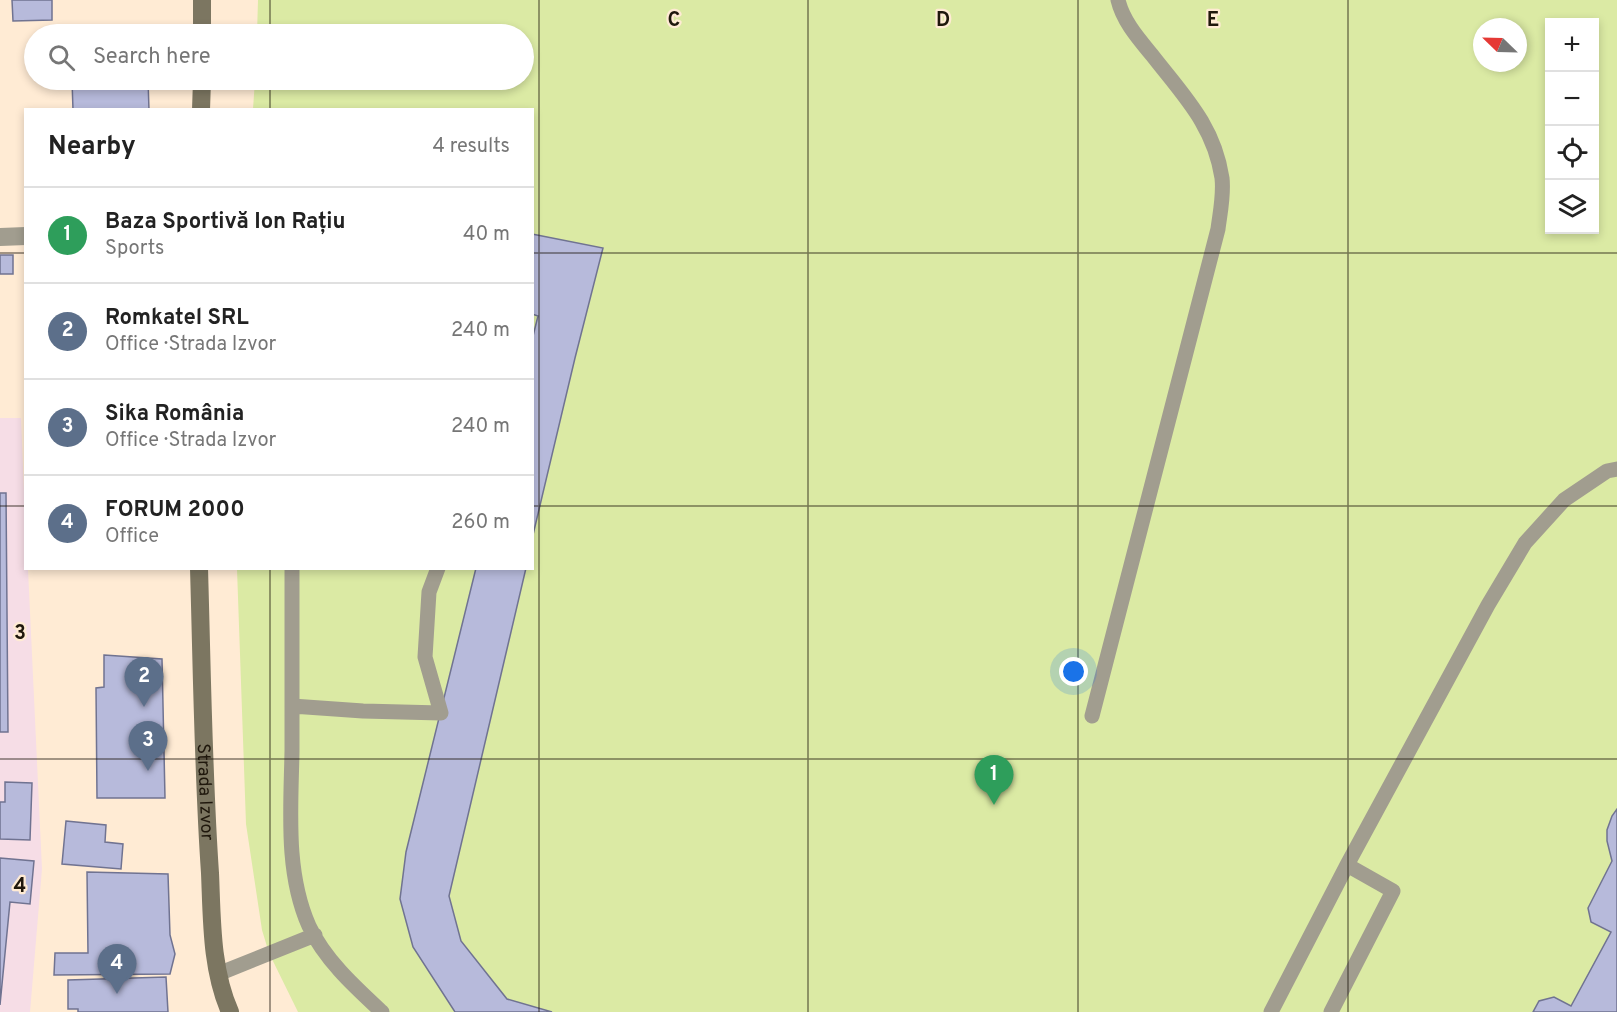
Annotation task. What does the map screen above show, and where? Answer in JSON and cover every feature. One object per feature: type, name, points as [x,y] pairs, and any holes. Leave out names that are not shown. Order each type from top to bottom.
[{"type":"main road","points":[[202,0],[202,24]]},
{"type":"main road","points":[[201,108],[202,90]]},
{"type":"main road","name":"Strada Izvor","points":[[199,570],[206,820],[214,950],[225,1009]]},
{"type":"street","points":[[0,237],[24,236]]},
{"type":"lane","points":[[1092,716],[1218,229],[1222,202],[1222,180],[1217,156],[1201,117],[1133,31],[1118,0]]},
{"type":"lane","points":[[1271,1012],[1488,605],[1525,543],[1564,500],[1607,471],[1617,469]]},
{"type":"lane","points":[[292,570],[291,820],[294,879],[309,925],[324,951],[382,1012]]},
{"type":"lane","points":[[292,706],[441,713],[425,657],[429,592],[437,570]]},
{"type":"lane","points":[[1331,1012],[1393,891],[1347,866]]},
{"type":"lane","points":[[218,974],[315,935]]},
{"type":"shaded area","points":[[0,418],[21,418],[24,570],[28,570],[42,869],[30,1012],[0,1012]]},
{"type":"green space","points":[[258,0],[1617,0],[1617,1012],[298,1012],[269,953],[262,930],[246,824],[237,570],[534,570],[534,108],[253,108],[254,90],[534,90],[534,24],[257,24]]},
{"type":"building","points":[[12,0],[52,0],[52,20],[13,21]]},
{"type":"building","points":[[72,90],[148,90],[149,108],[73,108]]},
{"type":"building","points":[[534,234],[603,248],[534,531],[534,332],[538,316],[534,315]]},
{"type":"building","points":[[0,255],[13,255],[13,274],[0,274]]},
{"type":"building","points":[[0,493],[6,493],[8,732],[0,732]]},
{"type":"building","points":[[476,570],[526,570],[449,896],[461,941],[507,999],[552,1012],[455,1012],[413,947],[400,899],[406,852]]},
{"type":"building","points":[[104,655],[162,659],[165,798],[97,798],[96,688],[104,687]]},
{"type":"building","points":[[5,782],[32,783],[30,840],[0,839],[0,802],[5,802]]},
{"type":"building","points":[[1617,809],[1617,1012],[1533,1012],[1539,1001],[1554,997],[1571,1006],[1611,932],[1591,922],[1588,908],[1612,861],[1607,830]]},
{"type":"building","points":[[66,821],[106,825],[105,842],[123,844],[121,869],[62,864]]},
{"type":"building","points":[[0,858],[34,861],[30,904],[10,902],[0,1005]]},
{"type":"building","points":[[87,872],[168,874],[170,935],[175,954],[170,974],[54,975],[55,953],[88,953]]},
{"type":"building","points":[[166,977],[168,1012],[78,1012],[78,1009],[68,1009],[68,980]]},
{"type":"place","name":"Romkatel SRL","points":[[144,707]]},
{"type":"place","name":"Sika România","points":[[148,771]]},
{"type":"place","name":"Baza Sportivă Ion Rațiu","points":[[994,805]]},
{"type":"place","name":"FORUM 2000","points":[[117,994]]}]
